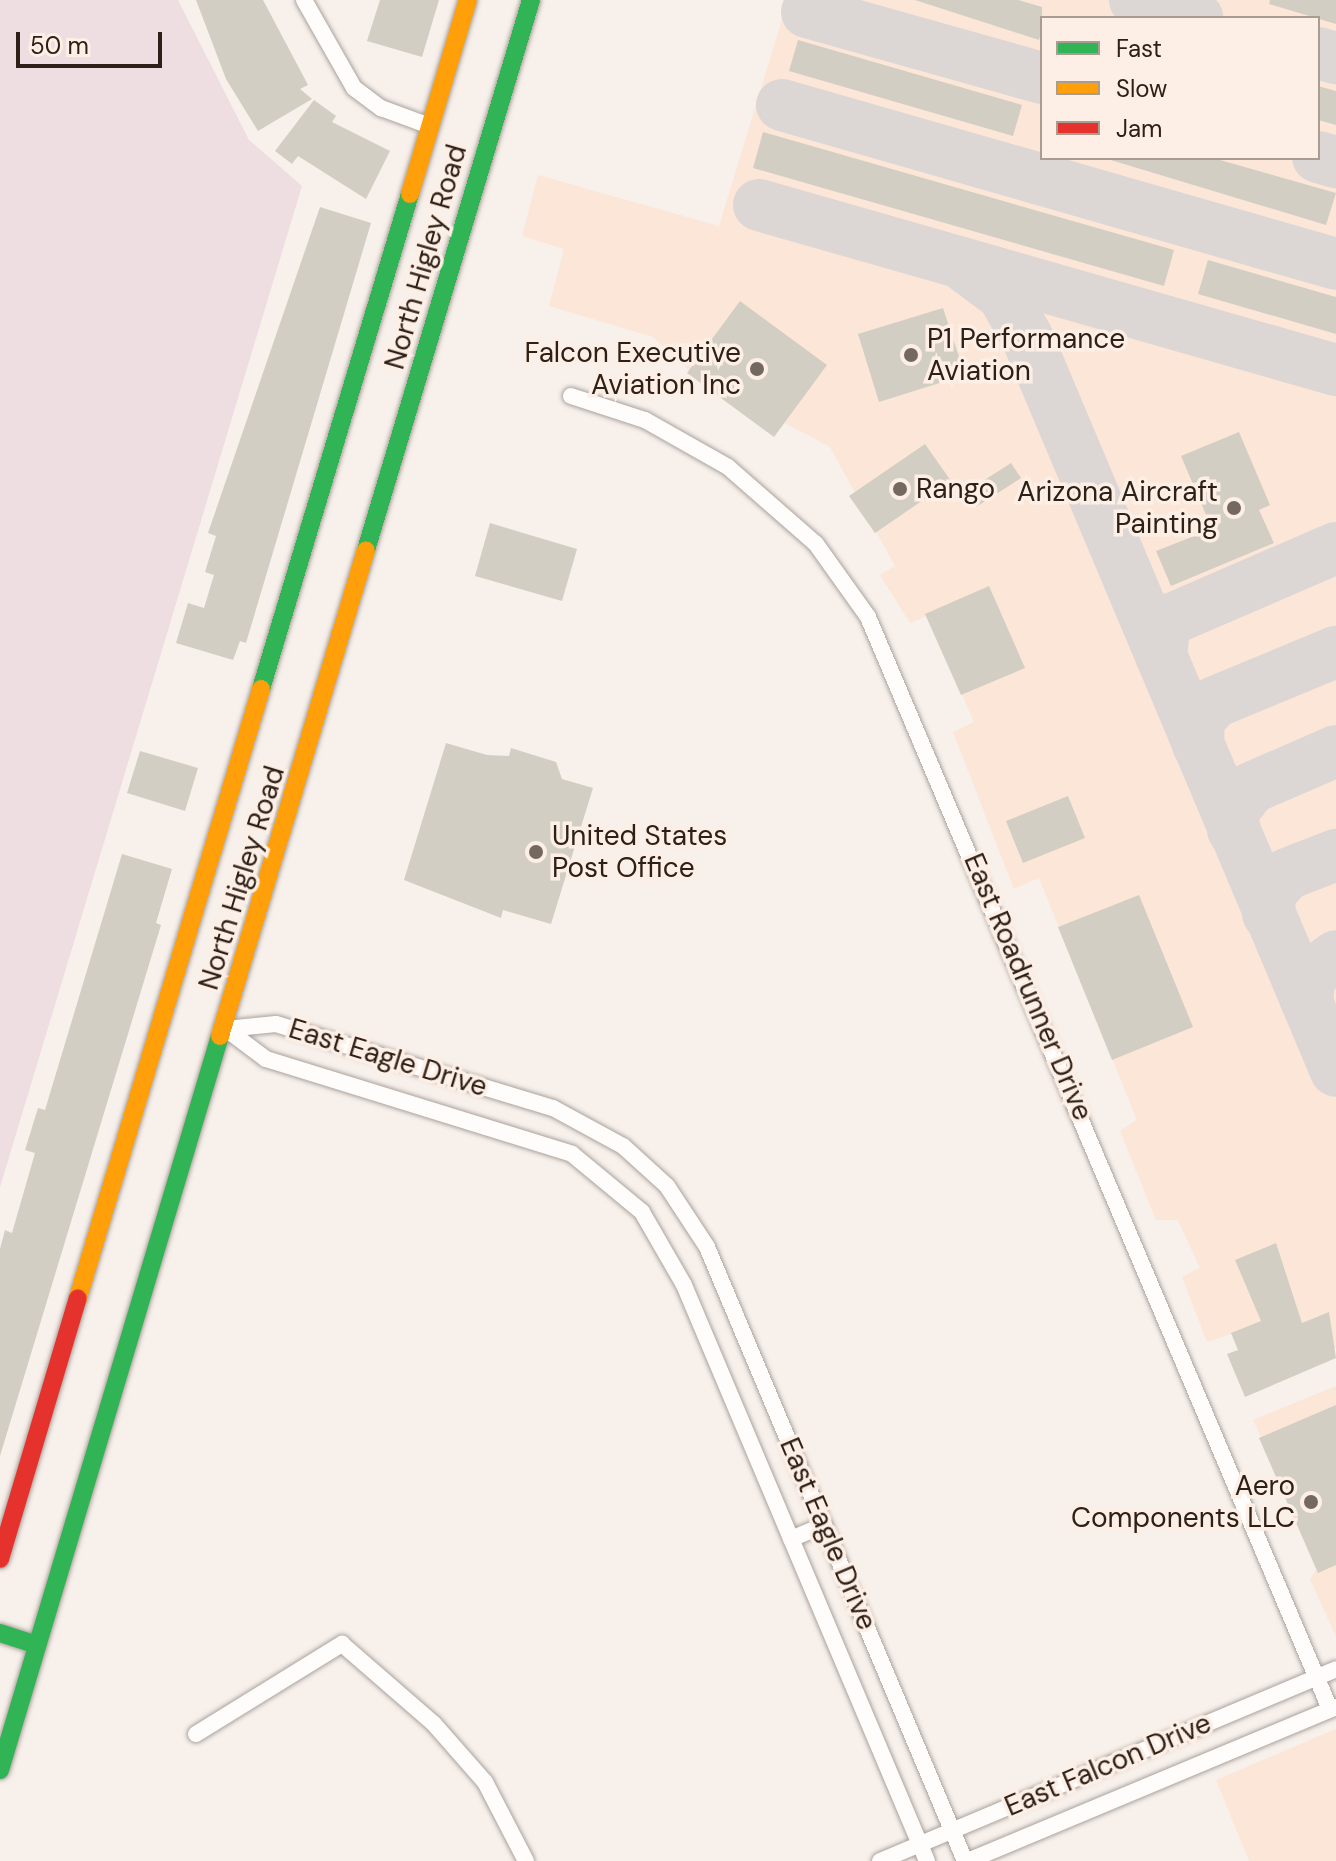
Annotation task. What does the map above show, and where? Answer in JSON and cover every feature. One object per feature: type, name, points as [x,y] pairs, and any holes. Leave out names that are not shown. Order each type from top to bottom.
[{"type":"main road","name":"North Higley Road","points":[[0,1559],[468,0]]},
{"type":"main road","name":"North Higley Road","points":[[0,1770],[226,1029],[531,0]]},
{"type":"main road","points":[[0,1633],[37,1645]]},
{"type":"street","points":[[304,0],[354,88],[381,108],[430,126]]},
{"type":"street","name":"East Roadrunner Drive","points":[[571,396],[645,420],[728,467],[816,544],[868,617],[1317,1677],[1333,1708]]},
{"type":"street","name":"East Eagle Drive","points":[[226,1029],[276,1024],[527,1100],[597,1129],[647,1165],[707,1247],[966,1861]]},
{"type":"street","name":"East Eagle Drive","points":[[226,1029],[266,1059],[561,1150],[622,1190],[669,1252],[927,1861]]},
{"type":"street","points":[[791,1539],[824,1525]]},
{"type":"street","points":[[196,1734],[342,1644],[434,1724],[485,1782],[526,1861]]},
{"type":"street","name":"East Falcon Drive","points":[[880,1861],[1336,1669]]},
{"type":"street","name":"East Falcon Drive","points":[[966,1861],[1333,1708]]},
{"type":"shaded area","points":[[0,0],[178,0],[249,140],[302,186],[0,1187]]},
{"type":"shaded area","points":[[788,0],[1336,0],[1336,1348],[1234,1333],[1207,1342],[1182,1277],[1200,1268],[1178,1220],[1156,1220],[1120,1131],[1137,1120],[1039,878],[1014,889],[953,732],[974,722],[928,616],[910,623],[880,575],[895,566],[830,447],[694,375],[653,337],[549,306],[564,249],[522,236],[538,175],[719,226]]},
{"type":"shaded area","name":"Aero Components LLC","points":[[1336,1386],[1336,1636],[1310,1579],[1320,1565],[1253,1420]]},
{"type":"shaded area","points":[[1336,1729],[1336,1861],[1249,1861],[1216,1780]]},
{"type":"building","points":[[196,0],[263,0],[308,85],[300,89],[312,99],[258,131],[226,79]]},
{"type":"building","points":[[380,0],[439,0],[422,57],[367,41]]},
{"type":"building","points":[[915,0],[1018,0],[1042,7],[1039,40]]},
{"type":"building","points":[[1270,0],[1336,0],[1336,24],[1320,19],[1320,16],[1309,16],[1269,4]]},
{"type":"building","points":[[798,40],[1022,105],[1013,136],[789,71]]},
{"type":"building","points":[[1320,87],[1336,91],[1336,125],[1320,121]]},
{"type":"building","points":[[314,100],[336,116],[332,122],[390,151],[366,199],[298,156],[292,164],[275,151]]},
{"type":"building","points":[[763,132],[1174,250],[1164,286],[753,168]]},
{"type":"building","points":[[1111,160],[1220,160],[1336,193],[1326,225]]},
{"type":"building","points":[[320,207],[371,223],[246,643],[240,641],[233,660],[176,643],[188,603],[204,608],[214,575],[205,572],[216,536],[208,533]]},
{"type":"building","points":[[1208,260],[1336,297],[1336,334],[1198,294]]},
{"type":"building","name":"Falcon Executive Aviation Inc","points":[[740,301],[827,365],[774,437],[687,373]]},
{"type":"building","name":"P1 Performance Aviation","points":[[943,308],[965,375],[879,402],[858,334]]},
{"type":"building","name":"Arizona Aircraft Painting","points":[[1239,432],[1270,505],[1259,510],[1274,543],[1171,586],[1156,551],[1212,529],[1181,456]]},
{"type":"building","name":"Rango","points":[[925,444],[951,481],[875,533],[849,496]]},
{"type":"building","points":[[1011,463],[1021,478],[976,507],[966,492]]},
{"type":"building","points":[[490,523],[577,549],[562,601],[475,576]]},
{"type":"building","points":[[989,586],[1025,668],[961,695],[925,614]]},
{"type":"building","points":[[446,743],[487,755],[509,756],[511,748],[556,762],[562,779],[593,788],[551,924],[503,910],[501,918],[404,880]]},
{"type":"building","points":[[140,751],[198,768],[185,811],[127,793]]},
{"type":"building","points":[[1068,796],[1085,838],[1023,863],[1006,821]]},
{"type":"building","points":[[122,854],[172,869],[156,923],[161,925],[0,1456],[0,1249],[5,1230],[12,1233],[35,1153],[25,1150],[38,1108],[45,1110]]},
{"type":"building","points":[[1139,895],[1193,1027],[1112,1060],[1058,927]]},
{"type":"building","points":[[1276,1243],[1302,1323],[1329,1312],[1336,1358],[1245,1397],[1227,1354],[1238,1350],[1231,1333],[1261,1321],[1235,1260]]},
{"type":"building","name":"Aero Components LLC","points":[[1336,1405],[1336,1565],[1318,1573],[1259,1438]]},
{"type":"taxiway","points":[[1135,0],[1190,16]]},
{"type":"taxiway","points":[[807,12],[1040,77]]},
{"type":"taxiway","points":[[1320,54],[1336,58]]},
{"type":"taxiway","points":[[782,105],[1336,264]]},
{"type":"taxiway","points":[[1320,158],[1336,162]]},
{"type":"taxiway","points":[[759,205],[1336,370]]},
{"type":"taxiway","points":[[960,263],[1003,295],[1027,337],[1336,1071]]},
{"type":"taxiway","points":[[1161,656],[1164,628],[1174,618],[1336,548]]},
{"type":"taxiway","points":[[1198,745],[1199,719],[1215,702],[1336,652]]},
{"type":"taxiway","points":[[1233,830],[1234,810],[1251,788],[1336,751]]},
{"type":"taxiway","points":[[1268,914],[1271,892],[1287,874],[1336,855]]},
{"type":"taxiway","points":[[1307,1002],[1310,975],[1336,956]]},
{"type":"traffic: fast","points":[[366,550],[531,0]]},
{"type":"traffic: fast","points":[[261,689],[410,194]]},
{"type":"traffic: fast","points":[[0,1770],[220,1036]]},
{"type":"traffic: fast","points":[[0,1633],[37,1645]]},
{"type":"traffic: slow","points":[[410,194],[468,0]]},
{"type":"traffic: slow","points":[[220,1036],[366,550]]},
{"type":"traffic: slow","points":[[78,1298],[261,689]]},
{"type":"traffic: jam","points":[[0,1559],[78,1298]]},
{"type":"place","name":"P1 Performance Aviation","points":[[911,355]]},
{"type":"place","name":"Falcon Executive Aviation Inc","points":[[757,369]]},
{"type":"place","name":"Rango","points":[[900,489]]},
{"type":"place","name":"Arizona Aircraft Painting","points":[[1234,508]]},
{"type":"place","name":"United States Post Office","points":[[536,852]]},
{"type":"place","name":"Aero Components LLC","points":[[1311,1502]]}]
